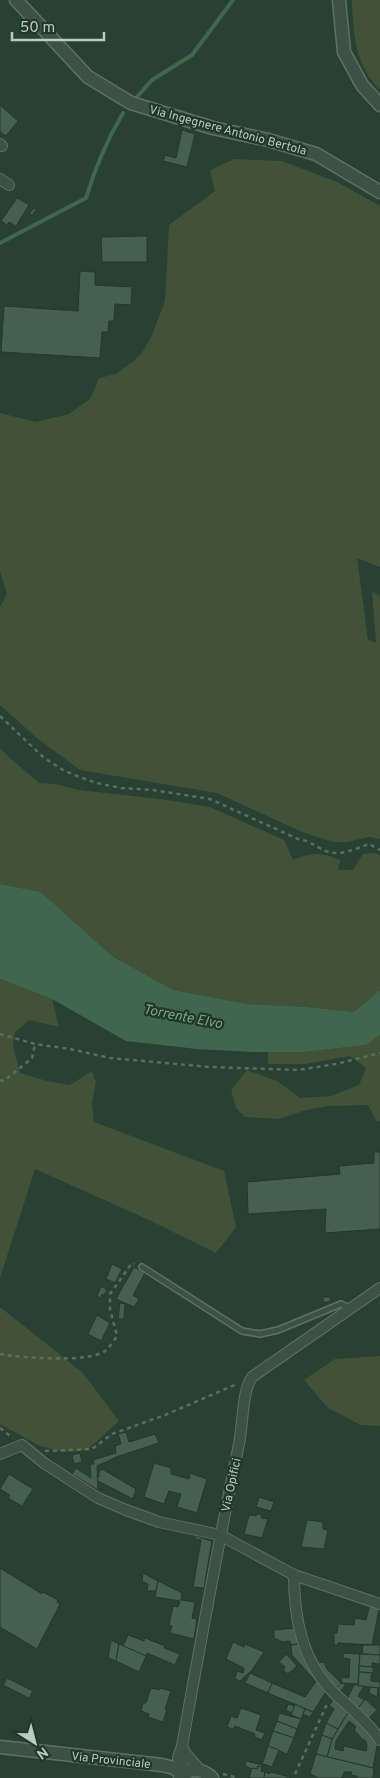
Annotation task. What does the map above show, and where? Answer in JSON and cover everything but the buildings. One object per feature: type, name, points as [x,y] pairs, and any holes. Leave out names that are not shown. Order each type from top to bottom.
[{"type":"street","name":"Via Ingegnere Antonio Bertola","points":[[16,0],[88,77],[131,103],[213,128],[316,154],[380,192]]},
{"type":"street","points":[[339,0],[344,52],[362,85],[380,105]]},
{"type":"street","points":[[252,1377],[380,1288]]},
{"type":"street","name":"Via Opifici","points":[[181,1776],[178,1758],[182,1746],[220,1535],[243,1426],[246,1392],[252,1377]]},
{"type":"street","points":[[0,1454],[22,1445],[98,1498],[159,1522],[220,1535],[294,1576],[380,1604]]},
{"type":"street","points":[[294,1576],[298,1622],[309,1660],[323,1681],[373,1730],[380,1740]]},
{"type":"street","points":[[162,1765],[182,1746],[186,1754],[200,1770]]},
{"type":"street","name":"Via Provinciale","points":[[0,1747],[162,1765],[174,1768],[181,1776]]},
{"type":"street","points":[[181,1776],[192,1770],[200,1770],[212,1778]]},
{"type":"lane","points":[[142,1267],[242,1331],[260,1334],[278,1330],[341,1304],[351,1309]]},
{"type":"path","points":[[0,716],[43,757],[63,770],[79,777],[121,788],[153,790],[210,800],[298,839],[310,841],[333,853],[343,852],[368,844],[380,850]]},
{"type":"path","points":[[0,1034],[35,1044],[70,1049],[110,1058],[160,1064],[298,1070],[336,1064],[380,1053]]},
{"type":"path","points":[[0,1080],[4,1081],[32,1058],[35,1044]]},
{"type":"path","points":[[0,1354],[14,1357],[81,1358],[104,1352],[117,1336],[110,1309],[110,1294],[132,1263],[142,1267]]},
{"type":"path","points":[[35,1455],[47,1451],[92,1449],[112,1434],[165,1415],[252,1377]]},
{"type":"path","points":[[295,1774],[333,1692]]},
{"type":"shaded area","points":[[352,0],[380,0],[380,90],[372,81],[360,60],[353,25]]},
{"type":"shaded area","points":[[234,159],[282,161],[337,182],[380,206],[380,567],[357,558],[368,640],[376,643],[372,591],[380,596],[380,839],[369,837],[347,842],[333,842],[302,832],[217,793],[80,770],[37,738],[0,705],[0,607],[7,594],[0,571],[0,413],[36,422],[69,414],[90,399],[99,378],[116,374],[142,353],[152,335],[165,301],[169,225],[215,191],[210,170]]},
{"type":"shaded area","points":[[0,749],[39,783],[210,807],[284,840],[293,860],[311,854],[322,854],[340,860],[338,870],[353,870],[363,854],[375,853],[380,855],[380,990],[354,1012],[247,1004],[173,990],[112,956],[41,892],[0,884]]},
{"type":"shaded area","points":[[0,979],[52,999],[59,1027],[29,1020],[15,1032],[13,1046],[20,1073],[70,1085],[92,1071],[96,1082],[92,1103],[94,1122],[224,1171],[236,1227],[216,1253],[149,1220],[35,1169],[0,1278]]},
{"type":"shaded area","points":[[380,1035],[380,1121],[377,1122],[368,1105],[328,1106],[306,1110],[278,1119],[245,1117],[236,1108],[231,1090],[247,1070],[277,1081],[300,1098],[331,1096],[359,1085],[366,1068],[350,1056],[305,1064],[268,1064],[268,1052],[304,1052],[365,1045]]},
{"type":"shaded area","points":[[0,1307],[83,1373],[119,1421],[87,1450],[64,1452],[40,1446],[0,1424]]},
{"type":"shaded area","points":[[380,1356],[380,1426],[361,1425],[328,1408],[304,1380],[335,1359]]},
{"type":"water","name":"Torrente Elvo","points":[[0,884],[41,892],[112,956],[173,990],[247,1004],[354,1012],[380,990],[380,1035],[366,1045],[304,1052],[197,1049],[126,1041],[52,999],[0,979]]},
{"type":"waterway","points":[[136,98],[152,80],[192,55],[233,0]]},
{"type":"waterway","points":[[0,243],[86,198],[102,154],[123,113]]}]
